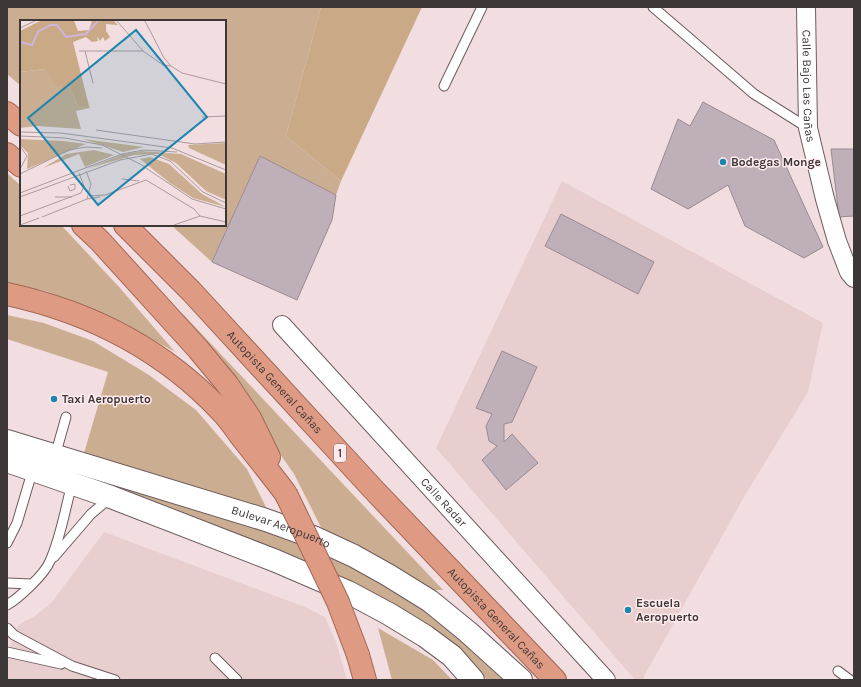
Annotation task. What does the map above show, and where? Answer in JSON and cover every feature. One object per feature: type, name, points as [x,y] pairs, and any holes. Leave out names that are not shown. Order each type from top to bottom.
[{"type":"highway","points":[[7,113],[20,124]]},
{"type":"highway","points":[[7,154],[20,165]]},
{"type":"highway","points":[[84,226],[100,241],[198,349],[227,384],[250,418],[338,602],[358,655],[365,680]]},
{"type":"highway","name":"Autopista General Cañas","points":[[127,226],[191,292],[374,490],[555,680]]},
{"type":"highway","points":[[7,294],[54,306],[101,324],[125,336],[166,362],[185,377],[223,413],[286,494]]},
{"type":"street","name":"Calle Bajo Las Cañas","points":[[806,7],[808,128],[837,241],[849,272],[854,278]]},
{"type":"street","points":[[837,241],[854,249]]},
{"type":"street","name":"Calle Radar","points":[[282,325],[606,680]]},
{"type":"street","name":"Bulevar Aeropuerto","points":[[7,441],[111,497],[276,560],[348,592],[389,614],[425,636],[452,656],[473,680]]},
{"type":"street","name":"Bulevar Aeropuerto","points":[[7,461],[54,466],[266,520],[313,537],[354,556],[430,601],[468,632],[521,680]]},
{"type":"lane","points":[[444,86],[482,7]]},
{"type":"lane","points":[[653,7],[754,94],[808,128]]},
{"type":"lane","points":[[50,563],[60,533],[54,466],[66,417]]},
{"type":"lane","points":[[7,543],[17,523],[54,466]]},
{"type":"lane","points":[[7,605],[13,602],[32,584],[91,514],[111,497]]},
{"type":"lane","points":[[7,582],[32,584]]},
{"type":"lane","points":[[7,628],[14,635],[72,666]]},
{"type":"lane","points":[[7,652],[72,666],[115,680]]},
{"type":"lane","points":[[215,658],[237,680]]},
{"type":"lane","points":[[838,670],[850,680]]},
{"type":"shaded area","points":[[7,7],[321,7],[286,136],[341,181],[336,195],[260,156],[212,262],[172,226],[226,226],[226,20],[20,20],[20,85],[7,74]]},
{"type":"shaded area","points":[[321,7],[422,7],[341,181],[286,136]]},
{"type":"shaded area","points":[[7,173],[20,185],[20,226],[62,226],[120,288],[175,352],[118,320],[46,291],[7,284]]},
{"type":"shaded area","points":[[562,181],[823,323],[808,392],[744,497],[642,680],[635,680],[436,448]]},
{"type":"shaded area","points":[[182,313],[443,590],[426,590],[325,535],[294,474]]},
{"type":"shaded area","points":[[7,315],[44,323],[93,341],[149,375],[196,410],[247,469],[270,515],[84,453],[108,372],[7,339]]},
{"type":"shaded area","points":[[80,474],[176,502],[321,550],[420,602],[510,680],[487,680],[470,659],[447,640],[83,481]]},
{"type":"shaded area","points":[[104,532],[305,607],[325,617],[336,642],[347,680],[7,680],[7,657],[18,625],[35,616],[52,602]]},
{"type":"shaded area","points":[[378,628],[433,660],[452,680],[392,680]]},
{"type":"building","name":"Bodegas Monge","points":[[703,102],[774,140],[823,247],[804,258],[745,226],[728,185],[688,209],[651,189],[678,119],[690,126]]},
{"type":"building","points":[[831,149],[854,149],[854,216],[839,217]]},
{"type":"building","points":[[260,156],[336,195],[332,220],[297,300],[212,262]]},
{"type":"building","points":[[561,214],[654,262],[638,294],[545,246]]},
{"type":"building","points":[[502,351],[537,367],[512,422],[504,424],[504,442],[512,434],[538,463],[506,490],[482,460],[497,446],[489,441],[486,426],[492,414],[476,408]]},
{"type":"place","name":"Bodegas Monge","points":[[723,162]]},
{"type":"place","name":"Taxi Aeropuerto","points":[[54,399]]},
{"type":"place","name":"Escuela Aeropuerto","points":[[628,610]]}]
